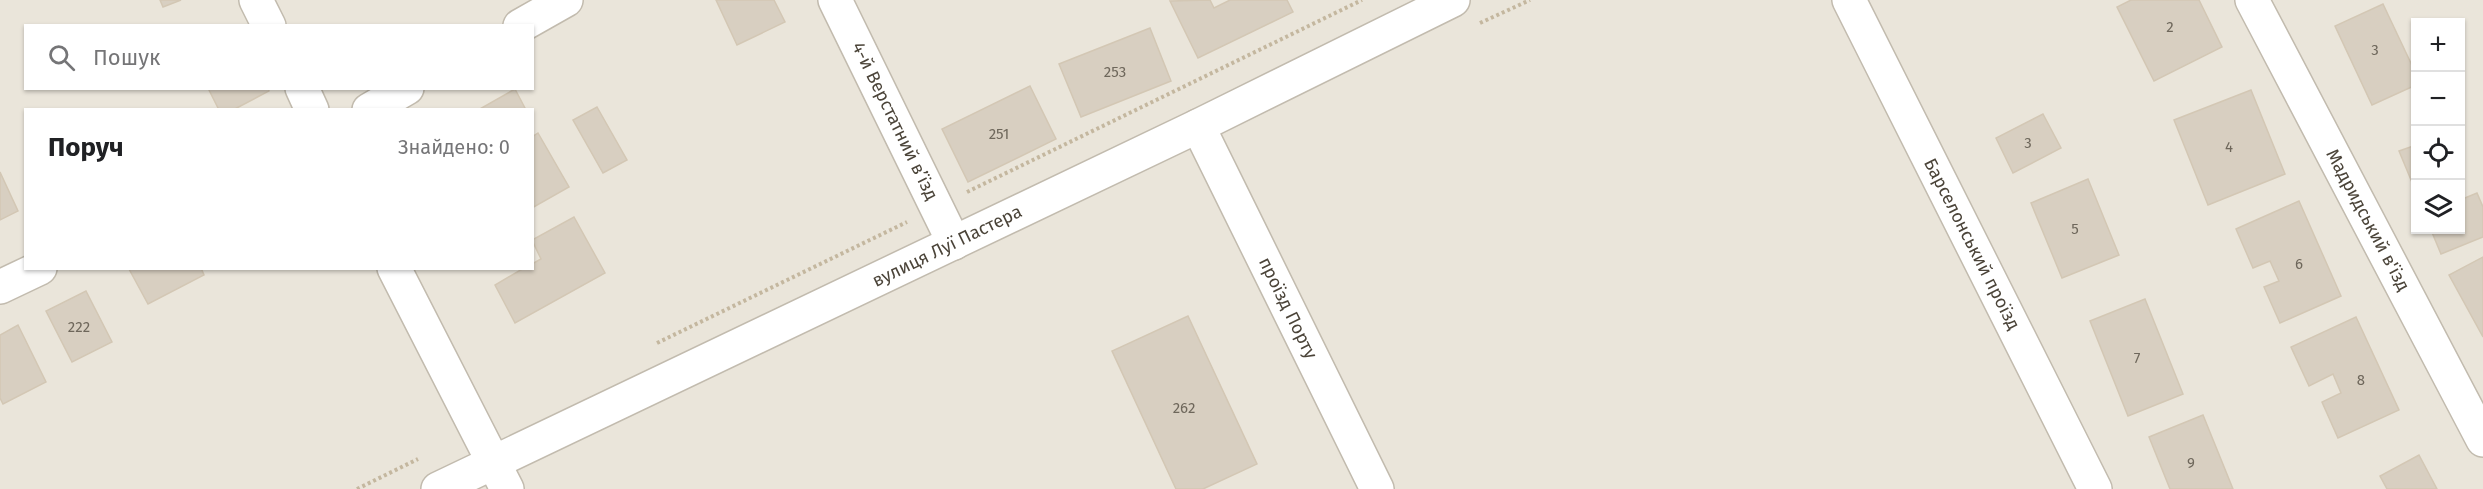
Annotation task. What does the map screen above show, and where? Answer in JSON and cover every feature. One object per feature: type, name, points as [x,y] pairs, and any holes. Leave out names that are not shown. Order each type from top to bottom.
[{"type":"street","points":[[256,0],[269,24]]},
{"type":"street","points":[[524,24],[566,0]]},
{"type":"street","name":"4-й Верстатний в’їзд","points":[[835,0],[954,243]]},
{"type":"street","name":"вулиця Луї Пастера","points":[[438,489],[500,476],[954,243],[1453,0]]},
{"type":"street","name":"Барселонський проїзд","points":[[1849,0],[2095,489]]},
{"type":"street","name":"Мадридський в'їзд","points":[[2253,0],[2483,440]]},
{"type":"street","points":[[303,90],[311,108]]},
{"type":"street","points":[[372,108],[404,90]]},
{"type":"street","name":"проїзд Порту","points":[[1198,126],[1377,489]]},
{"type":"street","points":[[0,287],[36,270]]},
{"type":"street","points":[[395,270],[500,476]]},
{"type":"path","points":[[648,348],[1362,0]]},
{"type":"path","points":[[357,489],[427,455]]},
{"type":"shaded area","points":[[0,0],[2483,0],[2483,489],[0,489]]},
{"type":"building","points":[[160,0],[181,0],[163,7]]},
{"type":"building","points":[[716,0],[774,0],[785,22],[737,45]]},
{"type":"building","points":[[1210,0],[1214,8],[1230,0],[1287,0],[1293,12],[1198,58],[1170,1]]},
{"type":"building","points":[[2131,0],[2199,0],[2222,47],[2154,81],[2117,7]]},
{"type":"building","points":[[2383,4],[2411,63],[2411,87],[2372,105],[2335,26]]},
{"type":"building","points":[[1150,28],[1171,81],[1081,117],[1059,64]]},
{"type":"building","points":[[1030,86],[1056,139],[968,182],[942,129]]},
{"type":"building","points":[[209,90],[269,90],[237,108],[218,108]]},
{"type":"building","points":[[516,90],[525,108],[482,108]]},
{"type":"building","points":[[2251,90],[2285,174],[2208,205],[2174,120]]},
{"type":"building","points":[[597,107],[627,160],[603,173],[573,120]]},
{"type":"building","points":[[2043,114],[2061,148],[2013,173],[1996,138]]},
{"type":"building","points":[[538,133],[569,187],[534,207],[534,136]]},
{"type":"building","points":[[2411,147],[2411,180],[2399,151]]},
{"type":"building","points":[[0,172],[18,211],[0,220]]},
{"type":"building","points":[[2088,179],[2119,255],[2062,278],[2031,203]]},
{"type":"building","points":[[2477,193],[2483,207],[2483,237],[2441,254],[2433,234],[2465,234],[2465,198]]},
{"type":"building","points":[[2299,201],[2341,296],[2280,323],[2264,287],[2279,281],[2270,261],[2253,268],[2236,229]]},
{"type":"building","points":[[574,217],[605,273],[515,323],[495,285],[521,270],[534,270],[534,263],[541,259],[534,239]]},
{"type":"building","points":[[2483,257],[2483,337],[2449,275]]},
{"type":"building","points":[[130,270],[202,270],[204,275],[148,304]]},
{"type":"building","points":[[86,291],[112,342],[72,362],[46,311]]},
{"type":"building","points":[[2145,299],[2183,394],[2128,416],[2090,321]]},
{"type":"building","points":[[1188,316],[1257,464],[1203,489],[1176,489],[1112,351]]},
{"type":"building","points":[[2356,317],[2399,410],[2338,438],[2322,402],[2341,393],[2333,374],[2309,386],[2291,347]]},
{"type":"building","points":[[18,325],[46,382],[3,404],[0,398],[0,335]]},
{"type":"building","points":[[2203,415],[2233,489],[2170,489],[2149,437]]},
{"type":"building","points":[[2419,455],[2437,489],[2387,489],[2380,476]]}]
